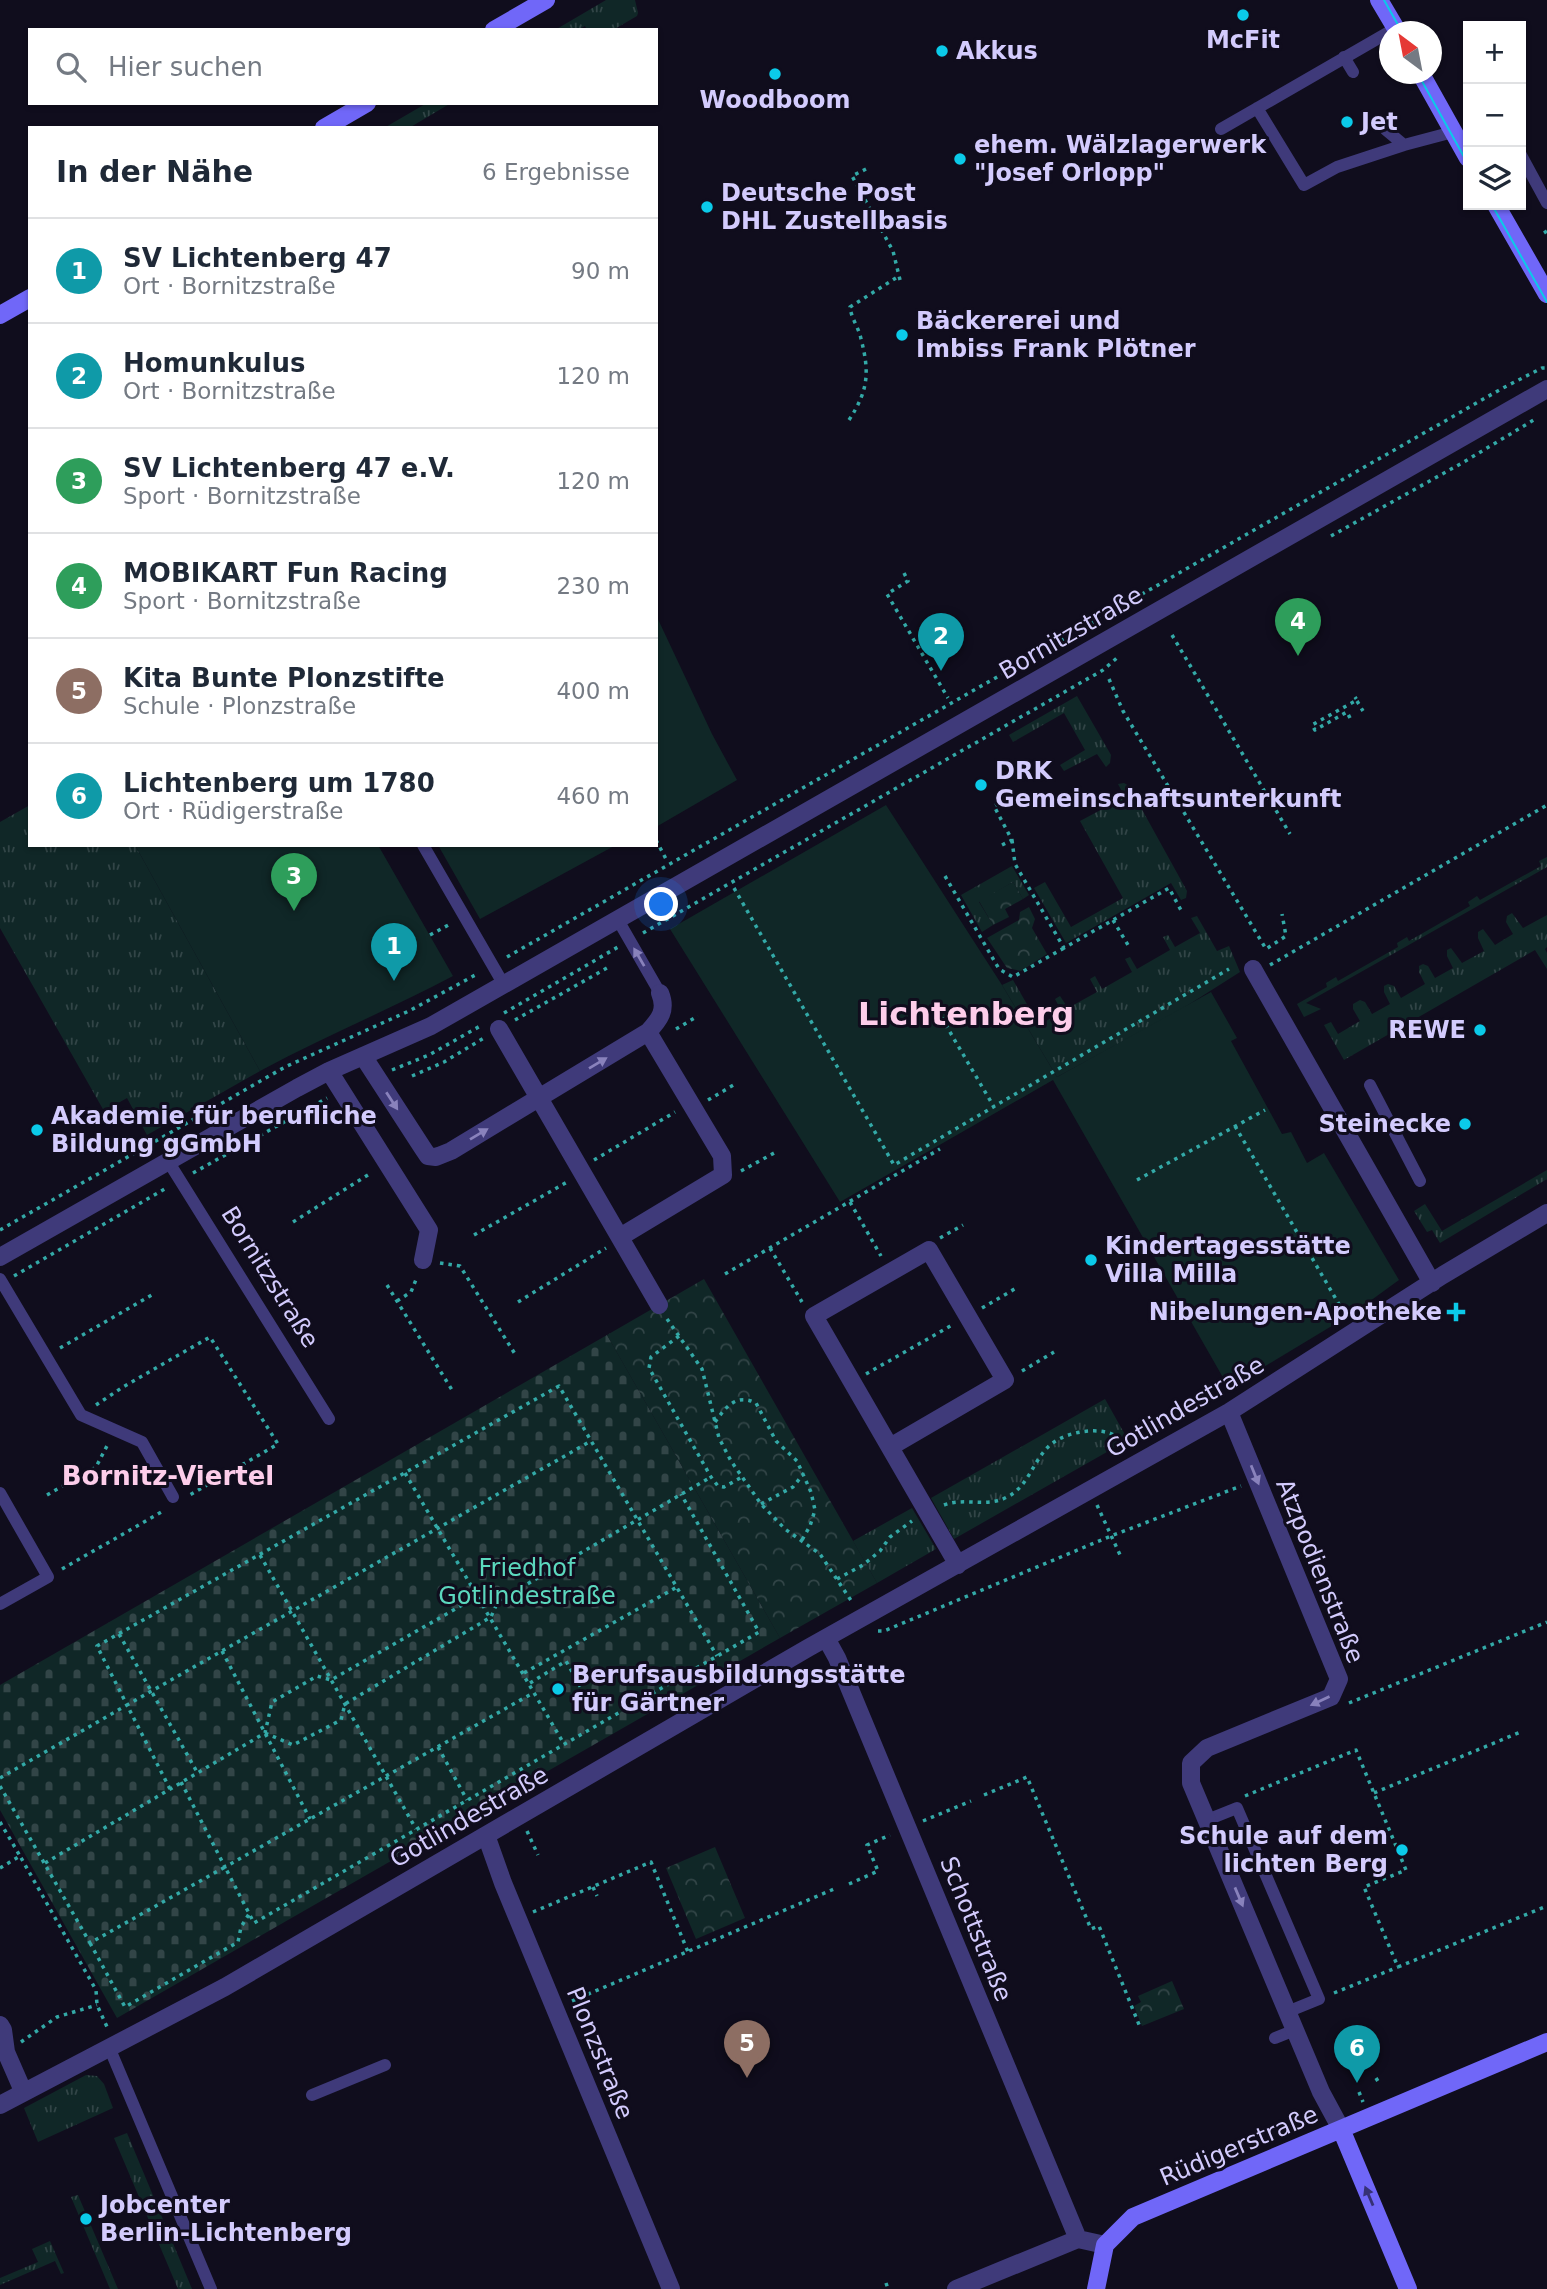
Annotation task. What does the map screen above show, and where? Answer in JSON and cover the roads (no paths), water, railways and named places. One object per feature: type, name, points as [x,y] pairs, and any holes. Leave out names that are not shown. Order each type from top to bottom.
[{"type":"street","points":[[497,28],[546,0]]},
{"type":"street","points":[[1379,0],[1392,21]]},
{"type":"street","points":[[1427,84],[1460,136]]},
{"type":"street","points":[[327,126],[364,105]]},
{"type":"street","points":[[1499,210],[1547,294]]},
{"type":"street","points":[[0,315],[28,299]]},
{"type":"street","name":"Bornitzstraße","points":[[0,1257],[329,1071],[431,1026],[1547,389]]},
{"type":"street","points":[[1262,967],[1432,1283]]},
{"type":"street","points":[[363,1056],[428,1156],[436,1157],[444,1155],[648,1032],[662,1014],[664,1004],[660,993]]},
{"type":"street","points":[[499,1029],[659,1306]]},
{"type":"street","points":[[620,1237],[723,1175],[722,1156],[648,1032]]},
{"type":"street","points":[[329,1071],[429,1230],[423,1260]]},
{"type":"street","name":"Gotlindestraße","points":[[0,2105],[225,1987],[826,1638],[1229,1412],[1547,1213]]},
{"type":"street","points":[[890,1447],[1005,1380],[929,1250],[814,1317],[958,1565]]},
{"type":"street","name":"Atzpodienstraße","points":[[1229,1412],[1339,1679],[1331,1698],[1207,1748],[1191,1763],[1191,1783],[1326,2104],[1341,2129],[1408,2289]]},
{"type":"street","name":"Schottstraße","points":[[826,1638],[837,1658],[1078,2239]]},
{"type":"street","name":"Plonzstraße","points":[[486,1835],[517,1919],[671,2289]]},
{"type":"street","points":[[0,2025],[6,2052],[23,2091]]},
{"type":"street","name":"Rüdigerstraße","points":[[1105,2245],[1133,2217],[1547,2042]]},
{"type":"street","points":[[956,2289],[1078,2239],[1105,2245],[1096,2289]]},
{"type":"lane","points":[[1221,129],[1379,39]]},
{"type":"lane","points":[[1344,57],[1353,72]]},
{"type":"lane","points":[[1257,108],[1304,185],[1337,167],[1404,145],[1460,136]]},
{"type":"lane","points":[[1386,130],[1404,145]]},
{"type":"lane","points":[[1526,164],[1547,203]]},
{"type":"lane","points":[[424,847],[504,985]]},
{"type":"lane","points":[[618,920],[660,993]]},
{"type":"lane","points":[[1370,1085],[1420,1181]]},
{"type":"lane","name":"Bornitzstraße","points":[[168,1161],[329,1419]]},
{"type":"lane","points":[[0,1279],[81,1415],[142,1442],[173,1497]]},
{"type":"lane","points":[[0,1493],[48,1577],[0,1604]]},
{"type":"lane","points":[[1207,1820],[1237,1808],[1319,1999],[1287,2012]]},
{"type":"lane","points":[[1275,2038],[1295,2030]]},
{"type":"lane","points":[[112,2046],[211,2289]]},
{"type":"lane","points":[[312,2095],[385,2065]]},
{"type":"tram line","points":[[1384,0],[1396,21]]},
{"type":"tram line","points":[[1424,84],[1463,155]]},
{"type":"tram line","points":[[1495,210],[1547,302]]},
{"type":"place","name":"McFit","points":[[1243,15]]},
{"type":"place","name":"Akkus","points":[[942,51]]},
{"type":"place","name":"Woodboom","points":[[775,74]]},
{"type":"place","name":"Jet","points":[[1347,122]]},
{"type":"place","name":"ehem. Wälzlagerwerk \"Josef Orlopp\"","points":[[960,159]]},
{"type":"place","name":"Deutsche Post DHL Zustellbasis","points":[[707,207]]},
{"type":"place","name":"Bäckererei und Imbiss Frank Plötner","points":[[902,335]]},
{"type":"place","name":"MOBIKART Fun Racing","points":[[1298,656]]},
{"type":"place","name":"Homunkulus","points":[[941,671]]},
{"type":"place","name":"DRK Gemeinschaftsunterkunft","points":[[981,785]]},
{"type":"place","name":"SV Lichtenberg 47 e.V.","points":[[294,911]]},
{"type":"place","name":"SV Lichtenberg 47","points":[[394,981]]},
{"type":"place","name":"REWE","points":[[1480,1030]]},
{"type":"place","name":"Steinecke","points":[[1465,1124]]},
{"type":"place","name":"Akademie für berufliche Bildung gGmbH","points":[[37,1130]]},
{"type":"place","name":"Kindertagesstätte Villa Milla","points":[[1091,1260]]},
{"type":"place","name":"Nibelungen-Apotheke","points":[[1456,1312]]},
{"type":"place","name":"Berufsausbildungsstätte für Gärtner","points":[[558,1689]]},
{"type":"place","name":"Schule auf dem lichten Berg","points":[[1402,1850]]},
{"type":"place","name":"Kita Bunte Plonzstifte","points":[[747,2078]]},
{"type":"place","name":"Lichtenberg um 1780","points":[[1357,2083]]},
{"type":"place","name":"Jobcenter Berlin-Lichtenberg","points":[[86,2219]]},
{"type":"district","name":"Lichtenberg","points":[[966,1014]]},
{"type":"district","name":"Bornitz-Viertel","points":[[168,1476]]},
{"type":"park label","name":"Friedhof Gotlindestraße","points":[[527,1582]]}]
